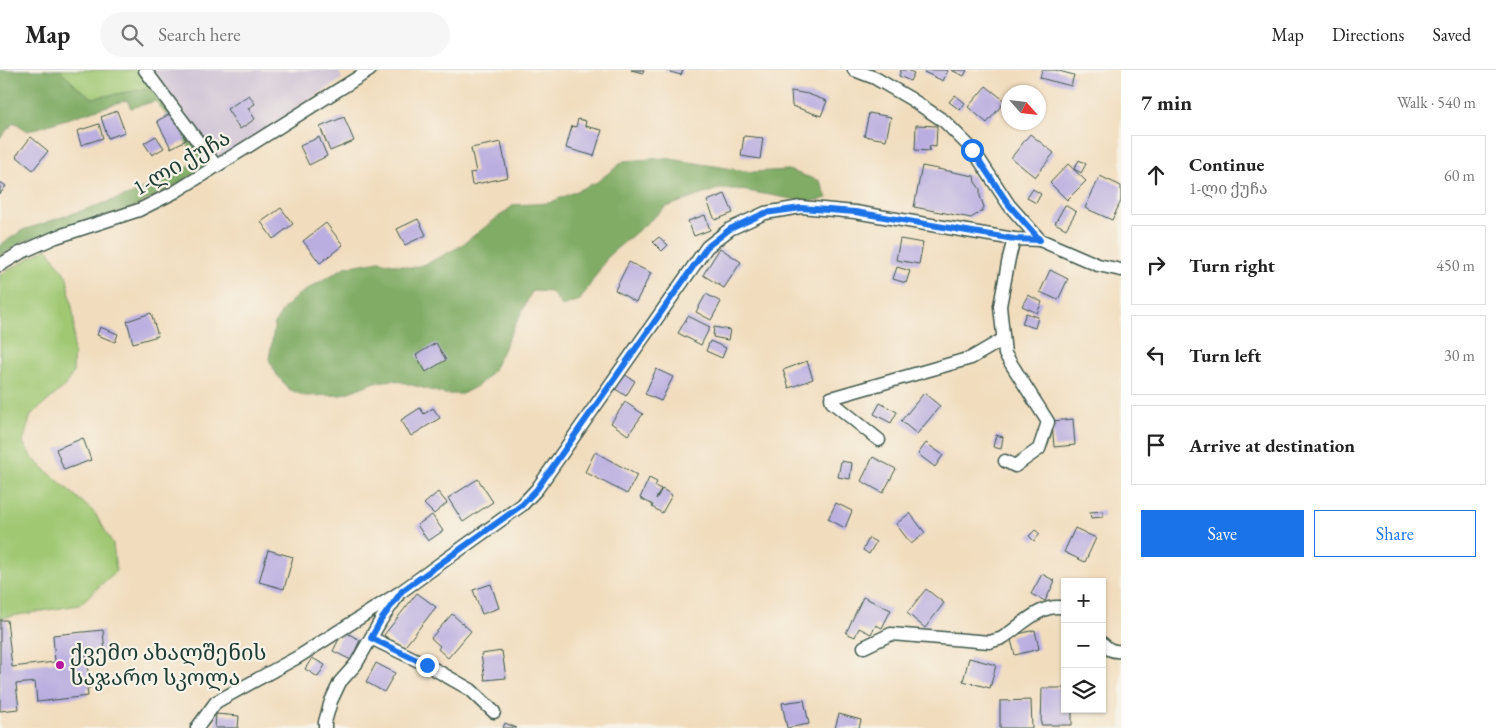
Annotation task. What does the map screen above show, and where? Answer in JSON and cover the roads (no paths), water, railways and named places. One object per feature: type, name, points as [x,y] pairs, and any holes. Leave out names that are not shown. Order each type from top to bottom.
[{"type":"street","points":[[145,70],[216,166]]},
{"type":"street","name":"1-ლი ქუჩა","points":[[0,265],[20,253],[56,237],[139,210],[176,192],[370,70]]},
{"type":"street","points":[[854,70],[876,74],[944,121],[972,150],[1009,205],[1040,240]]},
{"type":"street","points":[[197,728],[216,702],[298,657],[402,591],[522,505],[537,489],[707,247],[730,229],[765,213],[801,208],[855,212],[1014,239],[1040,240],[1098,265],[1121,270]]},
{"type":"street","points":[[1005,461],[1015,466],[1039,449],[1048,422],[1004,354],[1000,306],[1014,239]]},
{"type":"street","points":[[879,440],[832,402],[831,398],[971,358],[1002,340]]},
{"type":"street","points":[[325,728],[330,701],[340,682],[356,664],[381,620],[402,591]]},
{"type":"street","points":[[864,647],[891,634],[990,642],[1001,638],[1042,612],[1058,606],[1061,607]]},
{"type":"street","points":[[371,638],[427,665],[470,690],[494,712]]},
{"type":"street","points":[[1106,647],[1114,652],[1121,651]]},
{"type":"place","name":"ქვემო ახალშენის საჯარო სკოლა","points":[[60,665]]}]
